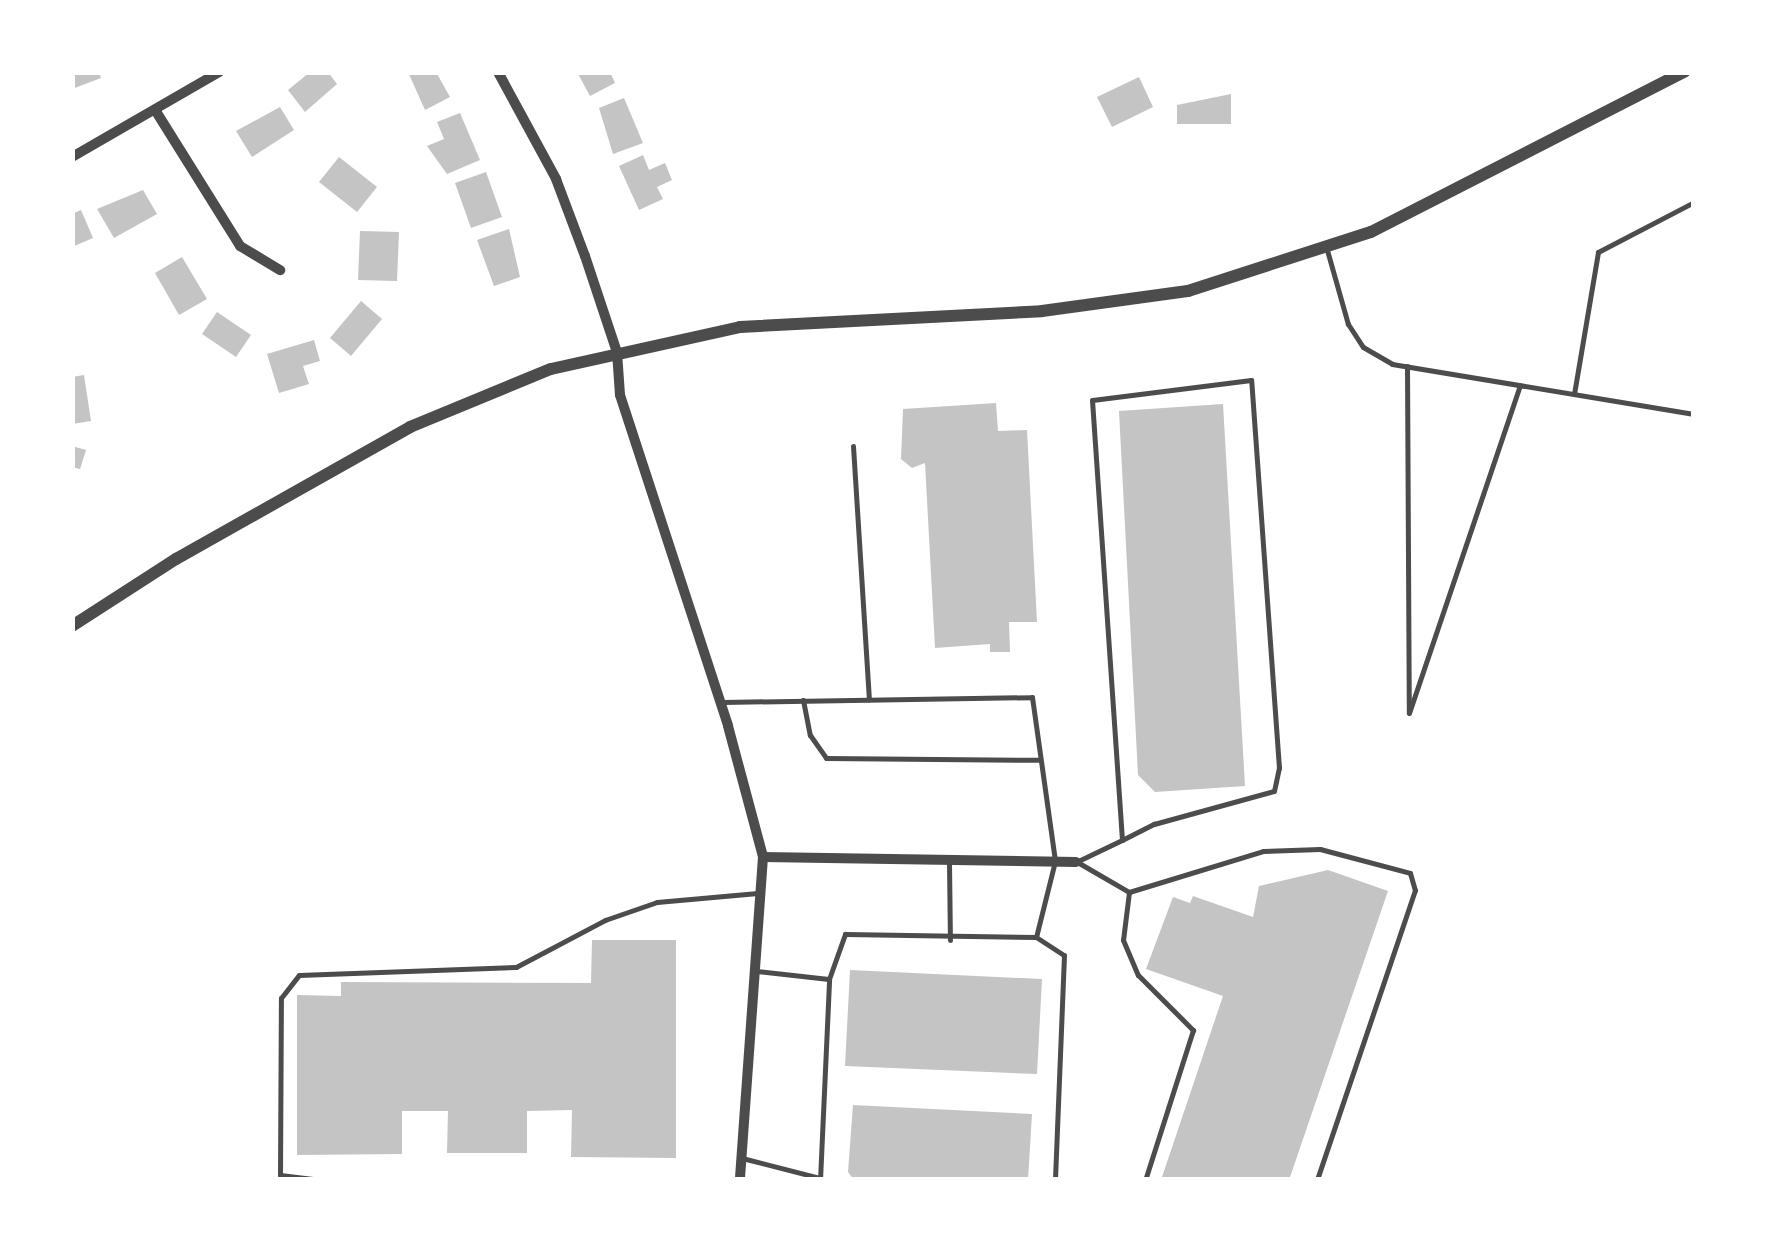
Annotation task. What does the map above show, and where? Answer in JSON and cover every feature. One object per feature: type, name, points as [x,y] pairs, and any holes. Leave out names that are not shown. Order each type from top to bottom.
[{"type":"street","points":[[72,157],[158,113],[219,72]]},
{"type":"street","points":[[498,72],[556,179],[618,352],[620,395],[720,702],[763,857],[740,1180]]},
{"type":"street","points":[[72,626],[176,559],[410,427],[551,369],[740,327],[1116,303],[1188,291],[1327,250],[1684,72]]},
{"type":"street","points":[[158,113],[240,246],[280,270]]},
{"type":"street","points":[[763,857],[1076,862]]},
{"type":"lane","points":[[1574,394],[1598,252],[1694,202]]},
{"type":"lane","points":[[1327,250],[1348,324],[1363,347],[1407,366],[1694,414]]},
{"type":"lane","points":[[1407,366],[1409,713],[1520,386]]},
{"type":"lane","points":[[1076,862],[1122,840],[1154,824],[1274,791],[1279,768],[1251,380],[1092,400],[1122,840]]},
{"type":"lane","points":[[853,446],[869,700]]},
{"type":"lane","points":[[720,702],[1032,697],[1055,861],[1036,938]]},
{"type":"lane","points":[[803,700],[810,735],[826,758],[1040,760]]},
{"type":"lane","points":[[1076,862],[1129,892],[1263,851],[1320,849],[1410,873],[1414,890],[1317,1180]]},
{"type":"lane","points":[[949,860],[950,940]]},
{"type":"lane","points":[[1129,892],[1124,940],[1138,975],[1193,1030],[1145,1180]]},
{"type":"lane","points":[[321,1180],[280,1176],[281,998],[300,975],[516,967],[604,920],[658,902],[758,893]]},
{"type":"lane","points":[[742,1158],[820,1179],[829,979],[845,934],[950,940],[1036,938],[1064,955],[1055,1180]]},
{"type":"lane","points":[[753,971],[829,979]]},
{"type":"building","points":[[72,72],[99,72],[101,78],[72,89]]},
{"type":"building","points":[[310,72],[328,72],[337,84],[305,112],[288,90]]},
{"type":"building","points":[[408,72],[436,72],[450,97],[425,110]]},
{"type":"building","points":[[577,72],[610,72],[615,83],[590,96]]},
{"type":"building","points":[[1139,77],[1153,107],[1112,127],[1097,97]]},
{"type":"building","points":[[1231,94],[1231,124],[1177,124],[1177,105]]},
{"type":"building","points":[[624,98],[643,143],[613,154],[599,108]]},
{"type":"building","points":[[280,107],[294,130],[252,157],[236,131]]},
{"type":"building","points":[[460,113],[480,160],[447,174],[427,146],[444,139],[437,122]]},
{"type":"building","points":[[643,155],[649,170],[665,163],[672,180],[657,187],[663,199],[639,210],[619,166]]},
{"type":"building","points":[[339,157],[377,187],[357,212],[319,182]]},
{"type":"building","points":[[486,172],[502,217],[471,228],[455,183]]},
{"type":"building","points":[[143,190],[157,214],[114,238],[97,209]]},
{"type":"building","points":[[81,210],[93,238],[72,247],[72,214]]},
{"type":"building","points":[[509,229],[520,277],[494,286],[477,240]]},
{"type":"building","points":[[360,231],[399,232],[397,281],[358,280]]},
{"type":"building","points":[[182,257],[207,299],[179,315],[155,273]]},
{"type":"building","points":[[361,301],[382,319],[351,356],[330,338]]},
{"type":"building","points":[[217,312],[251,335],[236,357],[202,334]]},
{"type":"building","points":[[314,340],[320,361],[303,366],[309,384],[279,393],[267,354]]},
{"type":"building","points":[[84,375],[91,421],[72,424],[72,377]]},
{"type":"building","points":[[996,403],[998,431],[1027,430],[1037,622],[1009,622],[1010,652],[990,652],[990,644],[935,648],[925,463],[912,468],[901,459],[903,409]]},
{"type":"building","points":[[1223,404],[1245,786],[1155,792],[1138,775],[1119,411]]},
{"type":"building","points":[[72,446],[86,450],[80,469],[72,467]]},
{"type":"building","points":[[1328,870],[1388,891],[1289,1180],[1161,1180],[1223,996],[1146,969],[1173,897],[1190,903],[1193,896],[1253,917],[1259,886]]},
{"type":"building","points":[[592,940],[676,940],[676,1158],[571,1157],[572,1110],[527,1111],[527,1153],[447,1153],[448,1111],[402,1111],[402,1154],[297,1155],[297,995],[341,996],[341,982],[591,983]]},
{"type":"building","points":[[850,970],[1042,979],[1037,1074],[845,1066]]},
{"type":"building","points":[[853,1105],[1032,1114],[1028,1180],[854,1180],[848,1172]]}]
